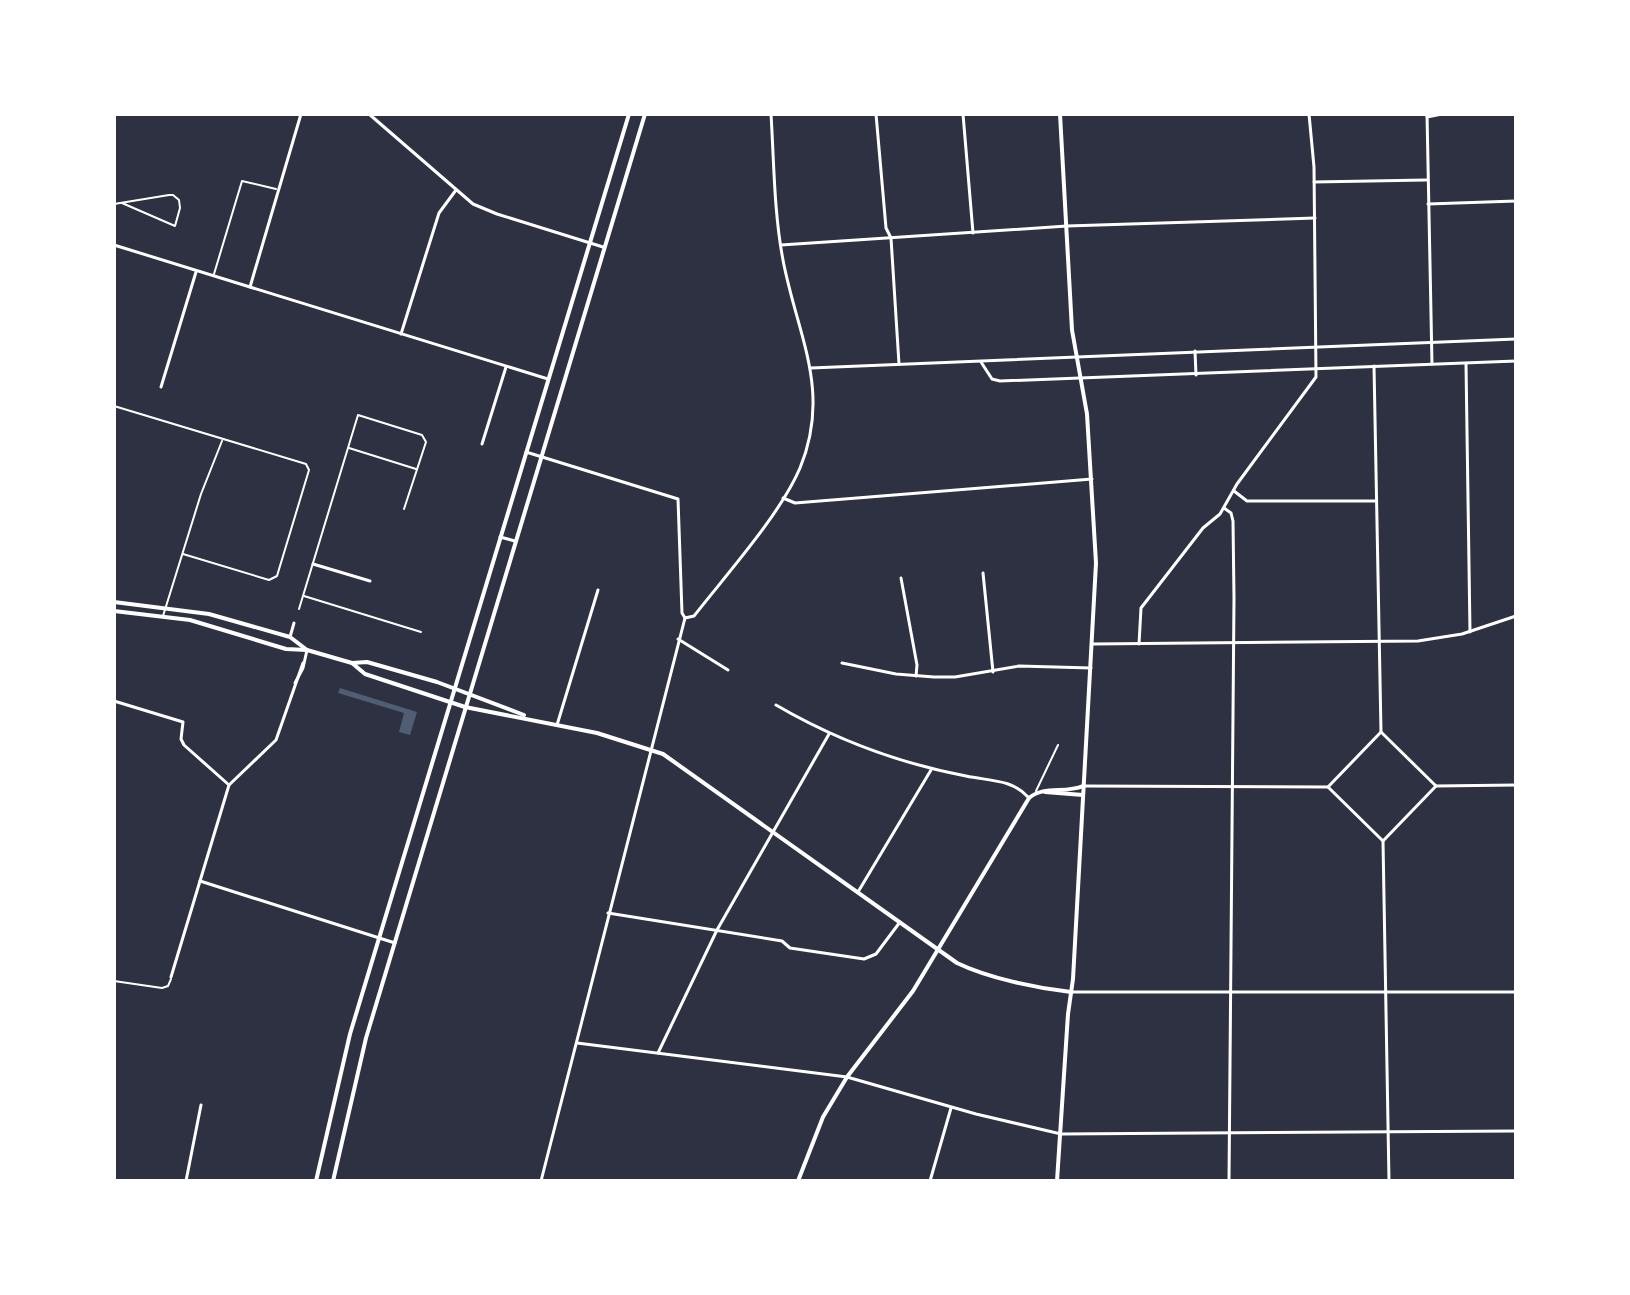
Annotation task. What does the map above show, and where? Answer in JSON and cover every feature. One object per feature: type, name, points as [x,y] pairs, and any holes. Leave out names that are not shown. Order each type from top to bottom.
[{"type":"main road","points":[[316,1181],[350,1034],[629,114]]},
{"type":"main road","points":[[333,1181],[366,1038],[645,114]]},
{"type":"main road","points":[[1057,1181],[1096,563],[1092,479],[1076,358],[1060,114]]},
{"type":"main road","points":[[114,602],[209,614],[290,637],[307,650]]},
{"type":"main road","points":[[114,611],[190,620],[286,649],[307,650],[352,663],[367,662],[454,689],[534,720]]},
{"type":"main road","points":[[352,663],[365,674],[465,707],[602,734],[651,750],[679,764],[937,951],[972,969],[1071,992]]},
{"type":"main road","points":[[798,1181],[823,1117],[847,1077],[913,991],[1029,798],[1039,792],[1068,791],[1083,786]]},
{"type":"main road","points":[[1039,792],[1083,795]]},
{"type":"street","points":[[250,287],[301,114]]},
{"type":"street","points":[[369,114],[473,204],[603,247]]},
{"type":"street","points":[[685,618],[694,616],[783,498],[808,444],[815,395],[811,368],[782,259],[771,114]]},
{"type":"street","points":[[876,114],[886,228],[891,238],[899,365]]},
{"type":"street","points":[[963,114],[973,233]]},
{"type":"street","points":[[1139,644],[1141,608],[1203,528],[1214,522],[1316,377],[1315,218],[1309,114]]},
{"type":"street","points":[[1432,364],[1427,116],[1442,114]]},
{"type":"street","points":[[1314,182],[1427,180]]},
{"type":"street","points":[[401,334],[439,213],[456,190]]},
{"type":"street","points":[[1428,204],[1516,201]]},
{"type":"street","points":[[781,245],[1067,226],[1315,218]]},
{"type":"street","points":[[114,245],[548,379]]},
{"type":"street","points":[[161,387],[196,271]]},
{"type":"street","points":[[811,368],[1516,339]]},
{"type":"street","points":[[1195,351],[1196,375]]},
{"type":"street","points":[[981,362],[994,380],[1081,380],[1516,361]]},
{"type":"street","points":[[1466,363],[1470,632]]},
{"type":"street","points":[[1374,366],[1381,732],[1436,786],[1516,785]]},
{"type":"street","points":[[482,444],[506,367]]},
{"type":"street","points":[[526,452],[678,499],[682,613],[685,618],[541,1181]]},
{"type":"street","points":[[783,498],[795,503],[1092,479]]},
{"type":"street","points":[[1234,491],[1247,501],[1376,501]]},
{"type":"street","points":[[1224,508],[1231,513],[1233,521],[1229,1181]]},
{"type":"street","points":[[500,537],[515,541]]},
{"type":"street","points":[[313,564],[370,581]]},
{"type":"street","points":[[983,573],[993,672]]},
{"type":"street","points":[[901,578],[917,665],[916,676]]},
{"type":"street","points":[[557,725],[598,590]]},
{"type":"street","points":[[1093,644],[1418,641],[1470,632],[1516,616]]},
{"type":"street","points":[[290,637],[294,623]]},
{"type":"street","points":[[678,639],[728,670]]},
{"type":"street","points":[[171,977],[229,785],[274,744],[307,650]]},
{"type":"street","points":[[842,663],[916,676],[955,677],[1025,666],[1091,668]]},
{"type":"street","points":[[114,701],[183,722],[181,739],[184,745],[229,785]]},
{"type":"street","points":[[776,705],[829,734],[895,760],[931,770],[1010,783],[1029,798]]},
{"type":"street","points":[[1328,787],[1381,732]]},
{"type":"street","points":[[658,1053],[717,930],[829,734]]},
{"type":"street","points":[[858,892],[931,770]]},
{"type":"street","points":[[1083,786],[1328,787],[1383,841]]},
{"type":"street","points":[[1389,1181],[1383,841],[1436,786]]},
{"type":"street","points":[[200,881],[395,943]]},
{"type":"street","points":[[608,913],[782,941],[790,948],[864,959],[876,954],[900,922]]},
{"type":"street","points":[[1071,992],[1516,992]]},
{"type":"street","points":[[577,1043],[847,1077],[951,1108],[1061,1134],[1516,1131]]},
{"type":"street","points":[[186,1181],[201,1105]]},
{"type":"street","points":[[930,1181],[951,1108]]},
{"type":"lane","points":[[213,275],[242,181],[279,190]]},
{"type":"lane","points":[[114,204],[173,195],[179,200],[180,208],[175,226],[122,203]]},
{"type":"lane","points":[[114,406],[306,464],[309,470],[277,576],[269,580],[183,554]]},
{"type":"lane","points":[[299,609],[358,415],[422,435],[426,442],[404,509]]},
{"type":"lane","points":[[163,616],[201,494],[222,440]]},
{"type":"lane","points":[[348,448],[417,469]]},
{"type":"lane","points":[[303,596],[421,632]]},
{"type":"lane","points":[[1039,792],[1044,769],[1058,745]]},
{"type":"lane","points":[[114,981],[162,988],[168,986],[171,977]]},
{"type":"water","points":[[340,688],[417,712],[410,735],[399,732],[404,713],[338,693]]}]
